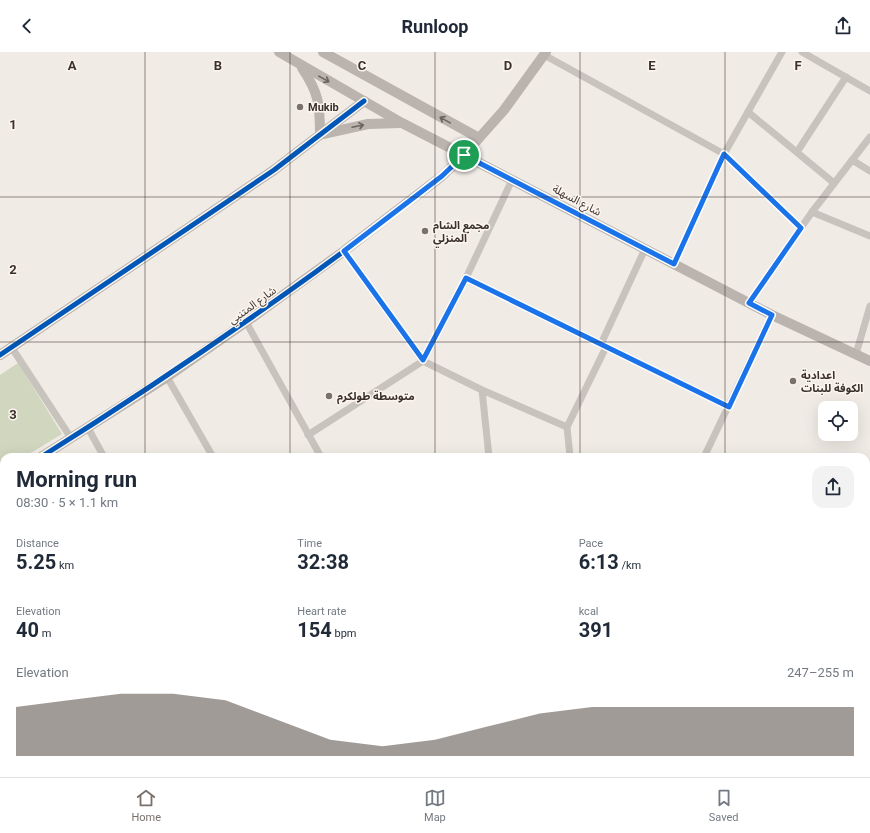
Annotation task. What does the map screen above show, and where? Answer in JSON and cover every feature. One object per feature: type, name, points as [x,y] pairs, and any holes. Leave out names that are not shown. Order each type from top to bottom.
[{"type":"street","name":"شارع السهلة","points":[[278,52],[364,101],[464,155],[772,315],[870,361]]},
{"type":"street","points":[[323,52],[479,138]]},
{"type":"street","points":[[674,264],[724,154],[782,52]]},
{"type":"street","points":[[802,52],[870,91]]},
{"type":"street","points":[[545,53],[724,154],[801,228]]},
{"type":"street","name":"شارع المتنبي","points":[[47,453],[167,377],[246,322],[344,251],[442,176],[464,155],[504,110],[545,53]]},
{"type":"street","points":[[300,65],[314,85],[320,108],[320,135]]},
{"type":"street","points":[[797,152],[846,77]]},
{"type":"street","points":[[0,355],[274,170],[364,101]]},
{"type":"street","points":[[748,112],[834,183]]},
{"type":"street","points":[[320,135],[368,124],[402,122]]},
{"type":"street","points":[[749,303],[812,212],[870,137]]},
{"type":"street","points":[[852,160],[870,170]]},
{"type":"street","points":[[308,435],[423,360],[466,278],[512,180]]},
{"type":"street","points":[[812,212],[870,236]]},
{"type":"street","points":[[570,453],[567,427],[604,346],[645,249]]},
{"type":"street","points":[[344,251],[423,360],[482,390],[567,427]]},
{"type":"street","points":[[466,278],[729,407]]},
{"type":"street","points":[[856,354],[870,306]]},
{"type":"street","points":[[706,453],[772,315]]},
{"type":"street","points":[[246,322],[319,453]]},
{"type":"street","points":[[12,348],[71,438]]},
{"type":"street","points":[[167,377],[211,453]]},
{"type":"street","points":[[482,390],[490,453]]},
{"type":"street","points":[[88,428],[102,453]]},
{"type":"green space","points":[[18,363],[62,434],[31,453],[0,453],[0,375]]},
{"type":"cycle path","points":[[0,355],[274,170],[364,101]]},
{"type":"cycle path","points":[[47,453],[215,343],[317,271],[429,186],[464,155]]},
{"type":"place","name":"Mukib","points":[[300,107]]},
{"type":"place","name":"مجمع الشام المنزلي","points":[[425,231]]},
{"type":"place","name":"اعدادية الكوفة للبنات","points":[[793,381]]},
{"type":"place","name":"متوسطة طولكرم","points":[[329,396]]},
{"type":"route","points":[[724,154],[801,228],[749,303],[772,315],[729,407],[466,278],[423,360],[344,251],[442,176],[464,155],[674,264],[724,154]]}]
